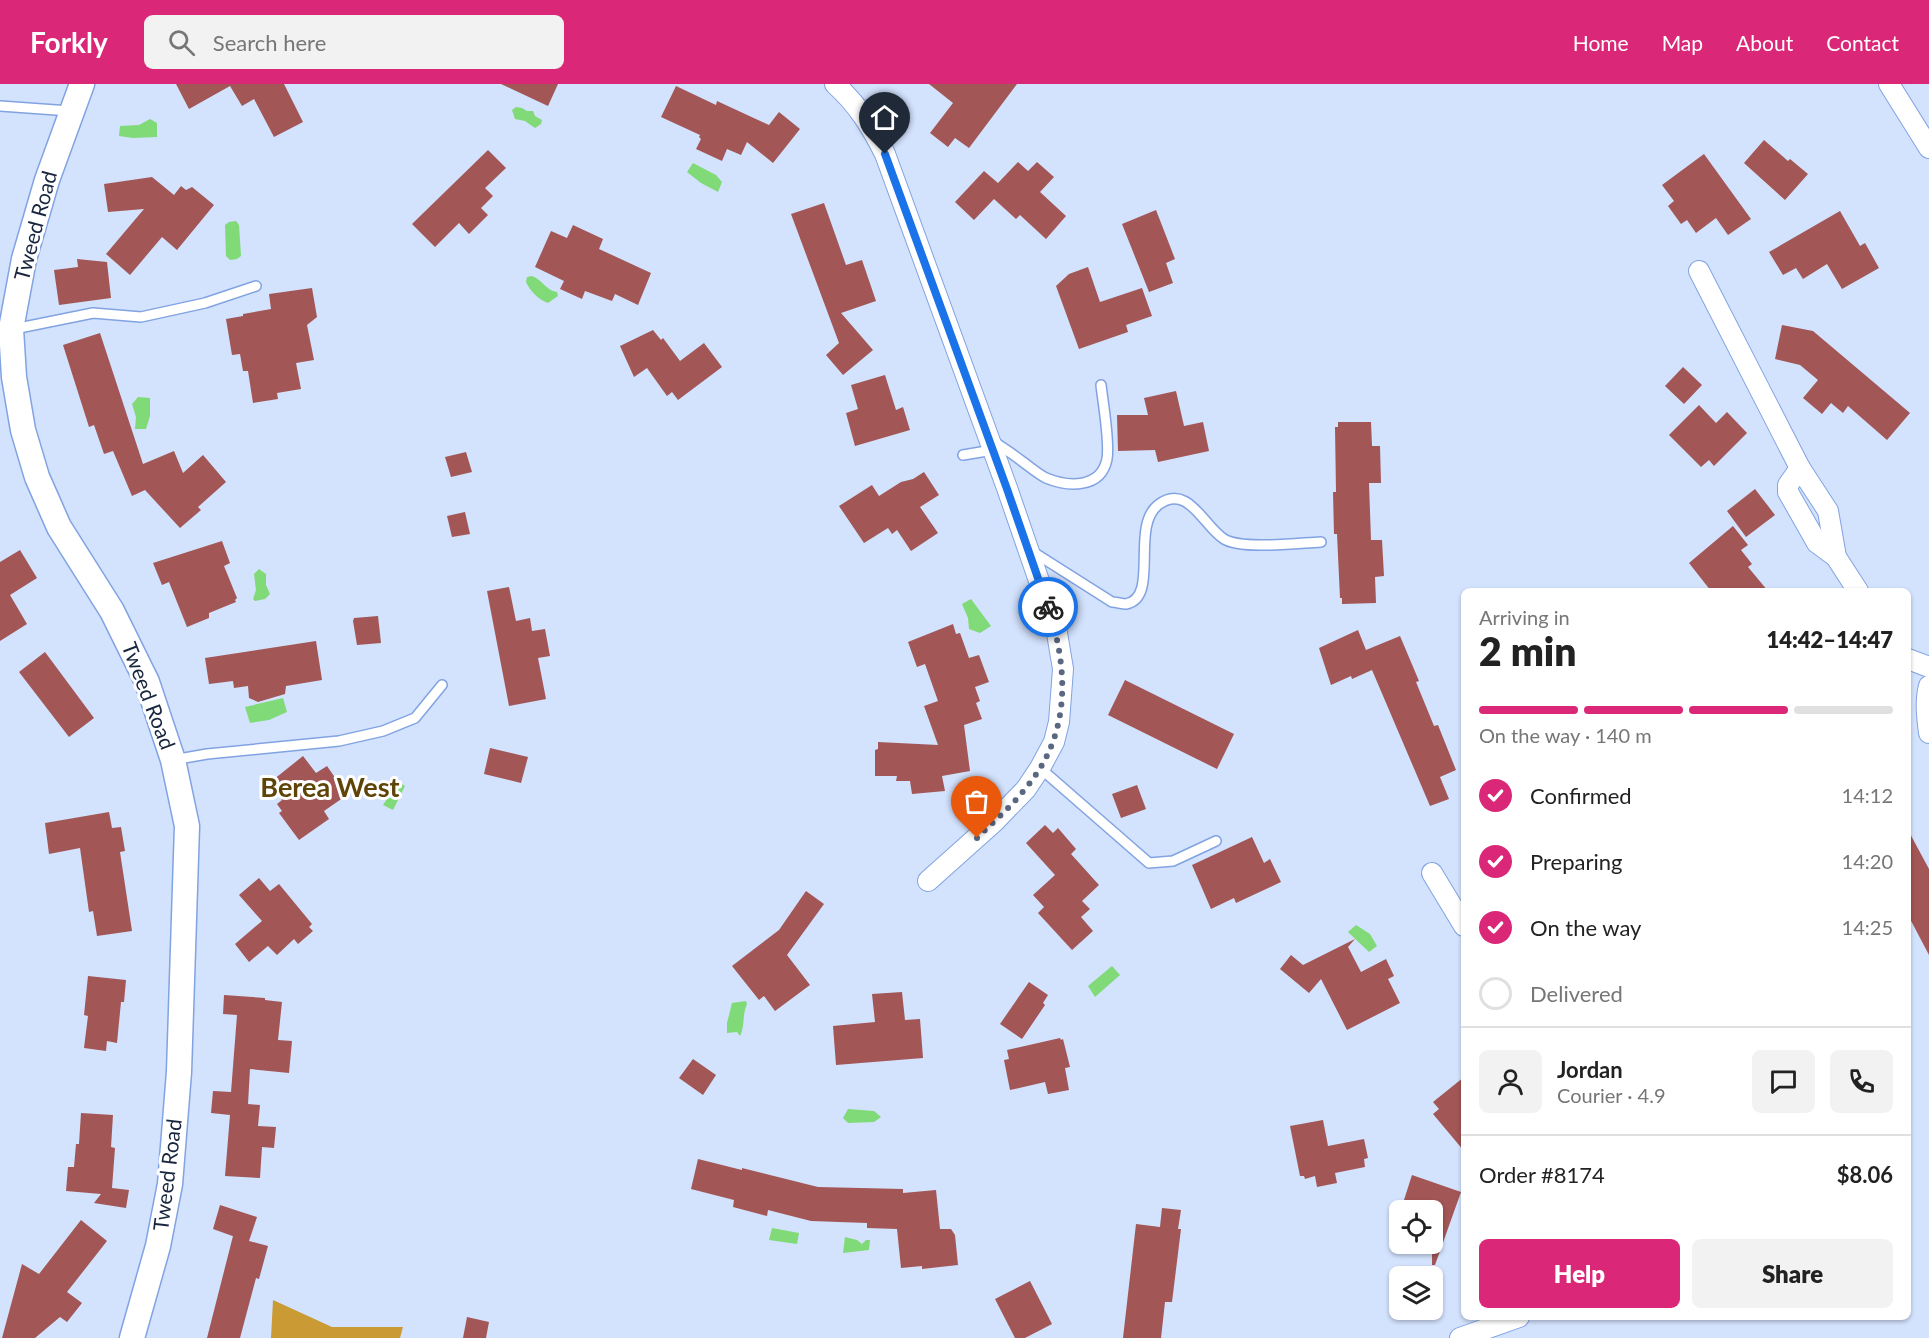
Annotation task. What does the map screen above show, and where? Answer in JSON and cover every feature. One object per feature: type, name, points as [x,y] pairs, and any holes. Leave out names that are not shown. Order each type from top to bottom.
[{"type":"street","name":"Tweed Road","points":[[82,84],[47,180],[24,259],[11,329],[14,377],[23,430],[37,477],[59,527],[112,611],[147,682],[173,760],[187,826],[179,1072],[170,1184],[158,1246],[132,1338]]},
{"type":"street","points":[[835,84],[854,102],[885,154],[1057,633],[1063,669],[1059,722],[1054,742],[1040,768],[1026,789],[928,881]]},
{"type":"street","points":[[1889,84],[1929,148]]},
{"type":"street","points":[[1699,271],[1800,468],[1788,484],[1788,492],[1817,543],[1836,556],[1856,588]]},
{"type":"street","points":[[1911,660],[1929,667]]},
{"type":"street","points":[[1929,686],[1927,717],[1929,733]]},
{"type":"street","points":[[1432,873],[1461,921]]},
{"type":"street","points":[[1460,1338],[1511,1320]]},
{"type":"lane","points":[[0,106],[72,111]]},
{"type":"lane","points":[[11,329],[93,313],[141,317],[205,303],[256,286]]},
{"type":"lane","points":[[963,455],[991,444],[1044,477],[1061,483],[1087,483],[1095,479],[1102,471],[1107,458],[1101,385]]},
{"type":"lane","points":[[1027,548],[1112,602],[1125,604],[1136,600],[1142,590],[1143,546],[1148,519],[1157,506],[1169,500],[1184,500],[1195,508],[1225,540],[1245,545],[1321,542]]},
{"type":"lane","points":[[173,760],[207,754],[339,741],[382,731],[415,718],[442,685]]},
{"type":"lane","points":[[1040,768],[1149,863],[1173,861],[1216,841]]},
{"type":"shaded area","points":[[516,107],[533,111],[535,116],[542,120],[541,124],[535,128],[525,121],[515,119],[512,110]]},
{"type":"shaded area","points":[[150,119],[157,123],[157,137],[119,136],[120,126],[139,125]]},
{"type":"shaded area","points":[[693,163],[716,175],[722,182],[718,192],[687,172]]},
{"type":"shaded area","points":[[236,221],[239,225],[241,256],[230,260],[226,256],[225,225]]},
{"type":"shaded area","points":[[532,276],[557,292],[558,296],[548,303],[538,297],[526,282],[527,277]]},
{"type":"shaded area","points":[[138,397],[150,398],[150,416],[146,429],[135,429],[136,417],[132,404]]},
{"type":"shaded area","points":[[259,569],[266,574],[266,585],[270,594],[265,599],[255,601],[253,599],[256,590],[254,574]]},
{"type":"shaded area","points":[[971,599],[991,626],[980,633],[969,629],[968,618],[962,604]]},
{"type":"shaded area","points":[[283,698],[287,712],[269,720],[250,723],[245,707]]},
{"type":"shaded area","points":[[397,781],[405,786],[393,810],[383,805],[391,793],[391,784]]},
{"type":"shaded area","points":[[1356,925],[1370,934],[1377,946],[1369,952],[1348,932]]},
{"type":"shaded area","points":[[1112,966],[1120,975],[1095,997],[1088,986]]},
{"type":"shaded area","points":[[746,1001],[740,1036],[737,1032],[727,1033],[732,1003]]},
{"type":"shaded area","points":[[848,1109],[874,1111],[881,1117],[874,1122],[848,1123],[843,1118]]},
{"type":"shaded area","points":[[772,1228],[799,1233],[797,1244],[769,1240]]},
{"type":"shaded area","points":[[845,1237],[862,1244],[870,1240],[869,1250],[843,1253]]},
{"type":"shaded area","points":[[273,1300],[332,1327],[403,1327],[400,1338],[271,1338]]},
{"type":"building","points":[[176,84],[284,84],[303,122],[274,137],[254,99],[242,106],[230,86],[189,109]]},
{"type":"building","points":[[501,84],[558,84],[548,106]]},
{"type":"building","points":[[929,84],[1017,84],[969,148],[955,138],[948,147],[930,133],[953,103]]},
{"type":"building","points":[[676,86],[716,105],[717,101],[769,125],[779,112],[800,129],[773,163],[747,142],[741,155],[727,149],[722,161],[696,149],[701,139],[700,135],[661,117]]},
{"type":"building","points":[[1764,140],[1788,161],[1790,159],[1808,174],[1785,200],[1744,163]]},
{"type":"building","points":[[488,150],[506,168],[485,188],[493,196],[481,208],[488,215],[469,234],[459,223],[435,247],[412,224]]},
{"type":"building","points":[[1704,154],[1751,219],[1728,235],[1716,218],[1696,233],[1687,220],[1681,224],[1668,206],[1674,201],[1662,185]]},
{"type":"building","points":[[1018,162],[1028,171],[1037,162],[1054,177],[1040,192],[1066,216],[1046,239],[1020,215],[1016,219],[994,199],[974,220],[955,202],[984,171],[998,183]]},
{"type":"building","points":[[152,177],[174,195],[181,186],[186,190],[192,187],[214,205],[177,250],[162,237],[130,275],[106,254],[144,209],[108,212],[104,184]]},
{"type":"building","points":[[824,203],[846,265],[862,260],[876,301],[841,313],[873,350],[843,375],[826,355],[839,343],[791,214]]},
{"type":"building","points":[[1156,210],[1175,259],[1166,263],[1173,283],[1149,292],[1122,224]]},
{"type":"building","points":[[1840,211],[1860,246],[1865,243],[1879,268],[1842,289],[1827,264],[1803,279],[1796,268],[1783,275],[1769,252]]},
{"type":"building","points":[[573,225],[603,239],[599,249],[651,273],[638,305],[615,294],[612,301],[585,291],[582,299],[560,289],[564,281],[535,267],[551,231],[567,238]]},
{"type":"building","points":[[77,259],[107,262],[111,298],[59,305],[54,270],[78,267]]},
{"type":"building","points":[[1088,267],[1100,302],[1142,288],[1152,316],[1126,325],[1128,332],[1079,349],[1056,286],[1069,274]]},
{"type":"building","points":[[312,288],[317,317],[307,325],[314,360],[296,363],[301,389],[277,393],[278,399],[253,403],[248,371],[243,371],[240,354],[232,355],[226,319],[271,309],[269,294]]},
{"type":"building","points":[[1782,325],[1813,331],[1910,413],[1887,440],[1848,406],[1843,413],[1831,403],[1822,414],[1803,398],[1818,380],[1800,365],[1775,359]]},
{"type":"building","points":[[653,330],[661,340],[663,338],[680,361],[704,343],[722,367],[678,400],[672,392],[667,396],[647,368],[634,377],[620,346]]},
{"type":"building","points":[[100,333],[143,464],[174,451],[183,473],[203,455],[226,482],[198,507],[201,510],[180,528],[145,490],[132,496],[113,451],[104,454],[94,425],[89,427],[63,345]]},
{"type":"building","points":[[1683,367],[1702,385],[1684,404],[1665,386]]},
{"type":"building","points":[[885,375],[896,410],[903,407],[910,430],[855,446],[846,413],[858,409],[851,385]]},
{"type":"building","points":[[1176,391],[1184,426],[1203,422],[1209,451],[1158,462],[1155,450],[1118,451],[1117,415],[1148,415],[1144,398]]},
{"type":"building","points":[[1699,405],[1716,423],[1727,412],[1747,433],[1714,466],[1709,460],[1701,467],[1669,435]]},
{"type":"building","points":[[1338,422],[1371,422],[1372,446],[1380,446],[1381,483],[1369,483],[1371,540],[1382,540],[1384,576],[1375,577],[1376,603],[1342,604],[1342,598],[1340,598],[1333,492],[1336,492],[1335,427],[1338,427]]},
{"type":"building","points":[[466,452],[472,472],[451,477],[445,457]]},
{"type":"building","points":[[924,472],[939,495],[920,507],[938,533],[911,551],[897,530],[892,534],[888,528],[864,543],[839,506],[872,485],[879,496],[901,482],[913,479]]},
{"type":"building","points":[[1755,489],[1775,515],[1746,537],[1727,511]]},
{"type":"building","points":[[465,512],[470,534],[452,537],[447,516]]},
{"type":"building","points":[[1733,526],[1748,545],[1741,550],[1752,564],[1748,567],[1766,588],[1709,588],[1689,563]]},
{"type":"building","points":[[222,541],[230,563],[224,566],[237,598],[236,602],[209,613],[209,618],[187,627],[169,582],[162,585],[153,563]]},
{"type":"building","points":[[20,550],[37,578],[10,595],[27,624],[0,641],[0,562]]},
{"type":"building","points":[[509,587],[516,621],[530,618],[532,631],[545,629],[550,656],[538,658],[546,699],[509,706],[487,591]]},
{"type":"building","points":[[378,616],[381,643],[357,645],[354,618]]},
{"type":"building","points":[[953,624],[956,634],[960,633],[969,658],[979,655],[989,682],[975,687],[980,701],[976,703],[982,719],[964,725],[970,771],[942,776],[945,791],[912,794],[910,781],[896,781],[897,776],[875,776],[875,750],[878,749],[878,742],[938,745],[924,706],[938,701],[925,664],[917,667],[908,642]]},
{"type":"building","points":[[1358,630],[1366,650],[1400,636],[1419,681],[1416,682],[1434,726],[1438,725],[1456,770],[1440,777],[1449,799],[1430,806],[1372,670],[1331,685],[1319,648]]},
{"type":"building","points":[[316,641],[322,680],[286,686],[285,694],[258,702],[249,698],[248,686],[234,688],[233,681],[209,684],[205,658]]},
{"type":"building","points":[[45,652],[94,718],[69,737],[19,672]]},
{"type":"building","points":[[1125,680],[1234,734],[1217,769],[1108,715]]},
{"type":"building","points":[[490,748],[528,757],[521,783],[484,774]]},
{"type":"building","points":[[303,756],[316,773],[327,766],[347,795],[324,811],[329,819],[299,840],[279,813],[282,811],[277,804],[282,800],[268,784]]},
{"type":"building","points":[[1137,785],[1146,809],[1121,818],[1112,794]]},
{"type":"building","points":[[109,812],[112,828],[121,827],[125,851],[120,852],[132,931],[97,936],[93,911],[89,912],[80,848],[49,854],[45,823]]},
{"type":"building","points":[[1045,825],[1053,833],[1058,828],[1076,849],[1071,854],[1099,885],[1082,901],[1090,909],[1081,917],[1093,931],[1072,950],[1038,913],[1044,907],[1033,895],[1055,875],[1026,843]]},
{"type":"building","points":[[1911,836],[1929,869],[1929,955],[1911,921]]},
{"type":"building","points":[[1252,837],[1264,863],[1270,859],[1281,882],[1236,903],[1234,898],[1211,909],[1192,865]]},
{"type":"building","points":[[259,878],[270,891],[279,884],[312,924],[309,927],[313,931],[298,944],[294,939],[277,955],[268,946],[249,962],[235,944],[262,921],[239,895]]},
{"type":"building","points":[[806,891],[824,904],[787,955],[810,985],[775,1011],[764,996],[759,1000],[732,966],[779,930]]},
{"type":"building","points":[[1355,939],[1348,947],[1361,972],[1386,959],[1394,976],[1388,979],[1400,1003],[1347,1030],[1321,979],[1309,993],[1280,969],[1291,955],[1303,965]]},
{"type":"building","points":[[88,976],[126,980],[124,1002],[121,1002],[117,1043],[107,1041],[106,1051],[84,1048],[88,1016],[84,1015]]},
{"type":"building","points":[[1029,982],[1048,995],[1043,1003],[1045,1005],[1022,1039],[1000,1024]]},
{"type":"building","points":[[902,992],[905,1020],[920,1019],[923,1058],[836,1065],[833,1026],[875,1022],[872,994]]},
{"type":"building","points":[[224,995],[265,998],[265,1000],[282,1002],[278,1040],[292,1041],[289,1073],[250,1069],[248,1104],[260,1105],[258,1126],[276,1127],[274,1148],[262,1147],[260,1178],[225,1176],[230,1115],[211,1113],[213,1091],[231,1092],[237,1015],[223,1014]]},
{"type":"building","points":[[1063,1039],[1070,1067],[1065,1068],[1069,1090],[1048,1094],[1045,1082],[1010,1090],[1004,1060],[1009,1059],[1007,1050]]},
{"type":"building","points":[[693,1059],[716,1075],[703,1095],[679,1078]]},
{"type":"building","points":[[1461,1079],[1461,1147],[1433,1114],[1439,1109],[1433,1102]]},
{"type":"building","points":[[81,1113],[113,1115],[111,1147],[115,1148],[112,1188],[129,1190],[126,1208],[94,1203],[101,1194],[66,1191],[68,1167],[74,1167],[76,1144],[79,1144]]},
{"type":"building","points":[[1323,1120],[1328,1146],[1364,1139],[1368,1158],[1364,1159],[1365,1167],[1335,1173],[1337,1183],[1317,1187],[1315,1176],[1305,1179],[1304,1176],[1300,1176],[1290,1126]]},
{"type":"building","points":[[698,1159],[818,1187],[903,1189],[903,1193],[936,1190],[940,1229],[951,1229],[955,1235],[958,1265],[922,1269],[922,1266],[901,1268],[897,1229],[867,1228],[867,1223],[811,1221],[768,1210],[767,1216],[733,1207],[734,1200],[691,1189]]},
{"type":"building","points":[[1412,1175],[1461,1192],[1443,1243],[1443,1200],[1404,1200]]},
{"type":"building","points":[[220,1205],[257,1217],[249,1241],[268,1246],[259,1279],[256,1278],[240,1338],[207,1338],[233,1236],[213,1229]]},
{"type":"building","points":[[1162,1208],[1181,1210],[1178,1229],[1181,1229],[1172,1302],[1165,1302],[1161,1338],[1123,1338],[1136,1224],[1160,1227]]},
{"type":"building","points":[[81,1220],[107,1241],[67,1292],[82,1303],[67,1322],[60,1317],[35,1338],[2,1338],[22,1264],[39,1274]]},
{"type":"building","points":[[1432,1254],[1439,1254],[1435,1265],[1432,1265]]},
{"type":"building","points":[[1030,1281],[1052,1324],[1025,1338],[1015,1338],[995,1299]]},
{"type":"building","points":[[467,1317],[489,1322],[486,1338],[463,1338]]},
{"type":"way so far","points":[[977,838],[1026,789],[1054,742],[1059,722],[1063,669],[1057,633],[1048,607]]},
{"type":"district","name":"Berea West","points":[[330,788]]},
{"type":"route","points":[[885,154],[1048,607]]}]
